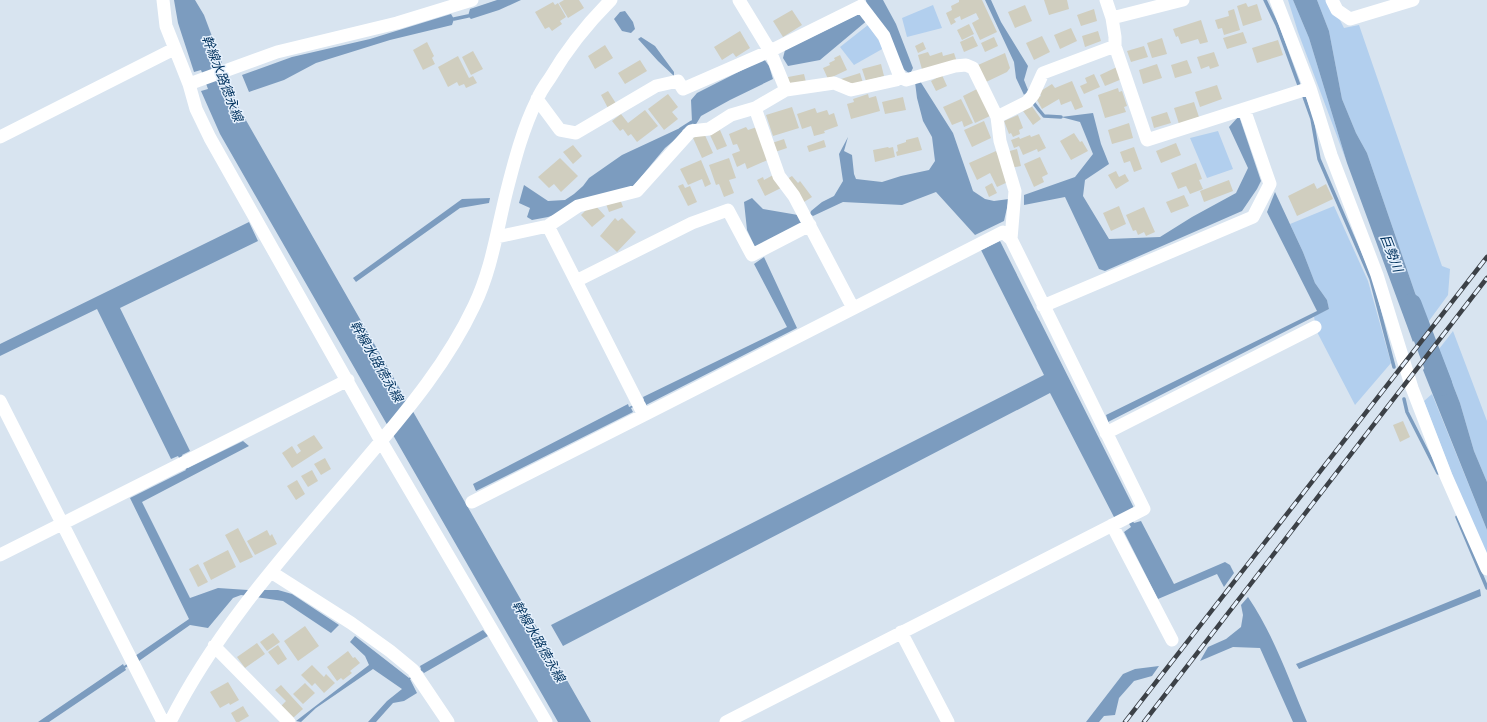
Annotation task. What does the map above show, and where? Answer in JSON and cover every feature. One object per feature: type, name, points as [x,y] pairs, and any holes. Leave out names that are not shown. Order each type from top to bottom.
[{"type":"street","points":[[163,0],[166,26],[196,109],[210,138],[348,380],[384,438],[546,722]]},
{"type":"street","points":[[188,84],[277,52],[398,23],[472,0]]},
{"type":"street","points":[[170,722],[186,691],[214,646],[271,572],[412,404],[440,366],[461,333],[476,303],[486,275],[497,237],[506,192],[517,151],[537,99],[572,43],[611,0]]},
{"type":"street","points":[[739,0],[770,51],[786,90]]},
{"type":"street","points":[[1106,0],[1112,18],[1115,46],[1147,140],[1310,88]]},
{"type":"street","points":[[1112,18],[1183,0]]},
{"type":"street","points":[[1276,0],[1310,88],[1331,155],[1377,275],[1412,388],[1446,476],[1487,569]]},
{"type":"street","points":[[1332,0],[1337,10],[1350,19],[1413,0]]},
{"type":"street","points":[[537,99],[560,130],[576,133],[656,86],[678,81],[683,89],[770,51],[862,6],[884,36],[903,79]]},
{"type":"street","points":[[998,117],[1030,99],[1043,73],[1115,46]]},
{"type":"street","points":[[0,137],[174,49]]},
{"type":"street","points":[[497,237],[548,226],[578,206],[637,191],[691,131],[709,129],[731,115],[755,108],[786,90],[834,83],[851,90],[920,76],[955,66],[966,65],[973,68],[998,117],[1000,141],[1015,191],[1011,239]]},
{"type":"street","points":[[755,108],[779,176],[794,196],[807,219],[853,308]]},
{"type":"street","points":[[1043,306],[1253,217],[1270,184],[1244,109]]},
{"type":"street","points":[[576,280],[692,223],[728,210],[752,255],[807,219]]},
{"type":"street","points":[[548,226],[643,413]]},
{"type":"street","points":[[472,502],[643,413],[1003,232],[1011,239],[1144,509],[726,722]]},
{"type":"street","points":[[1106,433],[1315,326]]},
{"type":"street","points":[[0,555],[348,380]]},
{"type":"street","points":[[0,401],[162,722]]},
{"type":"street","points":[[1123,520],[1172,640]]},
{"type":"street","points":[[271,572],[351,623],[390,651],[415,673],[448,722]]},
{"type":"street","points":[[901,632],[948,722]]},
{"type":"street","points":[[214,646],[289,722]]},
{"type":"shaded area","points":[[1288,0],[1293,0],[1309,38],[1347,163],[1298,32]]},
{"type":"shaded area","points":[[1317,0],[1330,0],[1344,28],[1359,25],[1442,266],[1450,269],[1448,295],[1426,325],[1367,153],[1356,133],[1342,99],[1329,31]]},
{"type":"shaded area","points":[[933,5],[942,28],[907,37],[902,18]]},
{"type":"shaded area","points":[[868,25],[884,48],[854,65],[840,47]]},
{"type":"shaded area","points":[[1218,131],[1233,169],[1207,178],[1190,138]]},
{"type":"shaded area","points":[[1334,206],[1368,281],[1391,363],[1355,405],[1316,330],[1314,316],[1329,309],[1327,300],[1315,283],[1290,224]]},
{"type":"shaded area","points":[[1453,331],[1487,421],[1487,482],[1474,451],[1460,403],[1439,349]]},
{"type":"shaded area","points":[[1432,394],[1487,530],[1487,556],[1455,482],[1424,401]]},
{"type":"water","name":"幹線水路徳永線","points":[[174,0],[195,0],[204,15],[222,63],[214,66],[221,84],[228,82],[239,108],[591,722],[558,722],[220,134],[201,91],[208,89],[201,70],[194,72],[178,23]]},
{"type":"water","points":[[497,0],[521,0],[499,10],[471,19],[468,16],[470,9]]},
{"type":"water","points":[[866,0],[883,0],[896,24],[913,68],[910,74],[902,68],[867,8]]},
{"type":"water","points":[[985,0],[991,0],[1001,22],[1028,66],[1024,80],[1028,90],[1024,95],[1016,78],[1014,62]]},
{"type":"water","points":[[1293,0],[1317,0],[1329,31],[1342,99],[1356,133],[1367,153],[1426,325],[1413,342],[1347,163],[1309,38]]},
{"type":"water","points":[[625,11],[633,22],[635,29],[631,33],[622,31],[614,19],[620,12]]},
{"type":"water","points":[[451,14],[454,19],[452,25],[390,40],[316,63],[284,80],[249,92],[242,75],[292,57],[370,39]]},
{"type":"water","points":[[865,14],[869,19],[820,60],[788,66],[783,58],[785,50],[857,15]]},
{"type":"water","points":[[641,37],[655,46],[674,72],[674,76],[638,39]]},
{"type":"water","points":[[764,59],[769,66],[773,79],[701,116],[695,126],[692,122],[691,100],[697,93]]},
{"type":"water","points":[[920,81],[953,133],[973,191],[985,199],[994,201],[1009,199],[1004,221],[975,235],[936,192],[902,205],[843,202],[813,216],[810,214],[811,211],[822,202],[834,196],[843,181],[839,154],[848,137],[844,151],[852,155],[856,179],[882,182],[929,170],[935,161],[932,137],[923,121],[917,98],[915,82]]},
{"type":"water","points":[[1093,113],[1101,144],[1109,164],[1085,180],[1083,196],[1109,239],[1160,237],[1192,217],[1236,193],[1248,168],[1229,127],[1239,116],[1261,181],[1242,211],[1105,271],[1099,269],[1065,197],[1024,205],[1024,195],[1075,177],[1093,154],[1080,122],[1061,117]]},
{"type":"water","points":[[680,128],[684,132],[665,148],[631,189],[548,217],[532,220],[527,217],[530,208],[519,203],[524,185],[548,201],[565,200],[583,186],[589,178],[622,155]]},
{"type":"water","points":[[1275,192],[1303,252],[1315,283],[1327,300],[1329,309],[1108,422],[1106,415],[1317,311],[1267,212]]},
{"type":"water","points":[[490,198],[489,203],[460,208],[356,282],[353,278],[462,199]]},
{"type":"water","points":[[752,198],[763,209],[798,215],[801,219],[801,225],[755,247],[747,230],[744,202]]},
{"type":"water","points":[[249,222],[258,241],[120,308],[190,451],[182,455],[188,468],[243,441],[249,446],[142,502],[190,598],[218,588],[278,590],[292,594],[339,625],[331,633],[283,601],[241,595],[233,598],[208,628],[190,625],[139,661],[137,660],[125,668],[126,670],[49,722],[38,722],[123,664],[124,666],[136,658],[135,656],[189,619],[130,498],[186,470],[178,456],[171,459],[97,309],[0,356],[0,344]]},
{"type":"water","points":[[1000,241],[1134,508],[1128,512],[1134,523],[1141,521],[1174,584],[1225,562],[1230,565],[1234,573],[1224,587],[1217,574],[1158,599],[1124,532],[1131,527],[1123,514],[1115,519],[1050,393],[563,646],[551,625],[1044,375],[981,250]]},
{"type":"water","points":[[764,257],[797,328],[646,405],[645,402],[631,408],[633,412],[476,491],[473,484],[628,404],[629,407],[644,400],[643,397],[787,327],[754,264]]},
{"type":"water","points":[[1439,349],[1460,403],[1474,451],[1487,482],[1487,530],[1423,370]]},
{"type":"water","points":[[1480,589],[1481,596],[1299,669],[1296,664]]},
{"type":"water","points":[[1248,597],[1266,627],[1307,722],[1293,722],[1260,648],[1233,647],[1200,661],[1208,647],[1226,639],[1241,627],[1243,615],[1241,605]]},
{"type":"water","points":[[483,630],[488,636],[424,673],[422,671],[410,679],[417,693],[404,701],[393,703],[376,722],[368,722],[387,701],[402,689],[373,669],[316,708],[301,722],[296,721],[369,665],[365,656],[350,642],[355,636],[409,678],[421,669],[420,666]]},
{"type":"water","points":[[1159,666],[1152,676],[1134,681],[1119,698],[1115,715],[1104,716],[1099,722],[1086,722],[1123,674],[1135,669]]},
{"type":"building","points":[[564,0],[579,0],[584,8],[568,18],[559,3]]},
{"type":"building","points":[[959,0],[982,0],[997,32],[980,40],[972,23],[979,19],[976,13],[961,20],[960,16],[954,19],[956,22],[951,25],[946,13],[952,10],[951,6],[959,2]]},
{"type":"building","points":[[1044,0],[1067,0],[1069,9],[1049,15]]},
{"type":"building","points":[[553,2],[555,5],[558,3],[566,17],[560,21],[562,24],[552,31],[549,27],[545,29],[535,12]]},
{"type":"building","points":[[1246,3],[1248,7],[1257,4],[1262,20],[1243,26],[1237,6]]},
{"type":"building","points":[[1025,5],[1032,21],[1015,28],[1008,12]]},
{"type":"building","points":[[1094,9],[1097,21],[1081,26],[1077,15]]},
{"type":"building","points":[[1234,9],[1240,30],[1224,35],[1222,28],[1218,29],[1215,20],[1229,16],[1228,11]]},
{"type":"building","points":[[792,10],[802,25],[783,37],[773,21]]},
{"type":"building","points":[[1201,20],[1208,42],[1200,44],[1198,39],[1181,44],[1173,29]]},
{"type":"building","points":[[969,24],[974,34],[962,40],[957,30]]},
{"type":"building","points":[[1071,28],[1077,41],[1060,49],[1054,35]]},
{"type":"building","points":[[740,31],[750,48],[736,57],[733,53],[722,60],[714,47]]},
{"type":"building","points":[[1098,31],[1101,41],[1085,47],[1082,36]]},
{"type":"building","points":[[1243,32],[1247,43],[1227,49],[1223,38]]},
{"type":"building","points":[[973,36],[978,46],[964,52],[960,42]]},
{"type":"building","points":[[1042,36],[1050,52],[1034,60],[1026,43]]},
{"type":"building","points":[[994,37],[998,46],[985,52],[981,43]]},
{"type":"building","points":[[1162,38],[1167,54],[1152,58],[1147,43]]},
{"type":"building","points":[[1278,40],[1283,55],[1257,63],[1252,48]]},
{"type":"building","points":[[427,42],[434,56],[432,58],[435,64],[423,70],[413,50]]},
{"type":"building","points":[[923,42],[926,49],[918,53],[915,46]]},
{"type":"building","points":[[605,45],[613,58],[595,69],[588,56]]},
{"type":"building","points":[[1144,46],[1148,57],[1131,62],[1127,51]]},
{"type":"building","points":[[473,51],[483,69],[471,75],[462,57]]},
{"type":"building","points":[[928,52],[930,56],[942,52],[943,56],[954,53],[957,62],[923,73],[918,55]]},
{"type":"building","points":[[1214,52],[1219,66],[1210,69],[1209,66],[1201,69],[1197,57]]},
{"type":"building","points":[[1005,53],[1010,68],[1007,72],[986,82],[978,65]]},
{"type":"building","points":[[840,55],[847,70],[828,79],[823,68],[830,65],[829,63],[835,60],[834,58]]},
{"type":"building","points":[[458,56],[469,78],[473,76],[477,83],[466,88],[464,84],[459,86],[457,82],[448,87],[438,67]]},
{"type":"building","points":[[640,60],[647,71],[625,84],[618,73]]},
{"type":"building","points":[[1187,60],[1192,73],[1175,78],[1171,65]]},
{"type":"building","points":[[881,64],[884,76],[866,81],[862,69]]},
{"type":"building","points":[[1157,64],[1162,78],[1143,84],[1139,70]]},
{"type":"building","points":[[1117,67],[1122,79],[1105,86],[1100,75]]},
{"type":"building","points":[[860,73],[863,83],[847,85],[846,81],[842,82],[841,79]]},
{"type":"building","points":[[804,74],[806,82],[790,85],[788,77]]},
{"type":"building","points":[[1094,74],[1100,87],[1084,94],[1080,86],[1087,83],[1085,78]]},
{"type":"building","points":[[942,75],[947,86],[936,91],[931,81]]},
{"type":"building","points":[[1072,81],[1083,107],[1075,110],[1071,101],[1061,105],[1059,99],[1042,109],[1036,98],[1041,96],[1039,92],[1052,84],[1055,88]]},
{"type":"building","points":[[1217,85],[1222,99],[1200,107],[1195,92]]},
{"type":"building","points":[[1118,88],[1119,92],[1122,91],[1127,106],[1124,107],[1126,112],[1105,118],[1098,95]]},
{"type":"building","points":[[977,89],[990,116],[975,123],[963,96]]},
{"type":"building","points":[[608,91],[617,105],[609,110],[601,95]]},
{"type":"building","points":[[668,94],[678,107],[672,112],[678,119],[664,130],[648,109]]},
{"type":"building","points":[[868,94],[869,98],[876,96],[880,111],[851,119],[847,104],[854,102],[853,99]]},
{"type":"building","points":[[903,97],[906,110],[885,114],[882,102]]},
{"type":"building","points":[[961,99],[973,123],[964,127],[962,121],[952,125],[943,107]]},
{"type":"building","points":[[1194,102],[1199,117],[1179,124],[1174,108]]},
{"type":"building","points":[[1031,105],[1041,119],[1033,125],[1023,111]]},
{"type":"building","points":[[792,107],[799,128],[773,136],[766,115]]},
{"type":"building","points":[[815,108],[817,113],[827,110],[829,115],[834,113],[838,126],[824,131],[825,133],[814,136],[811,126],[802,129],[797,114]]},
{"type":"building","points":[[645,110],[658,126],[637,142],[631,134],[628,136],[623,129],[620,131],[612,121],[621,114],[628,123]]},
{"type":"building","points":[[1167,112],[1171,123],[1154,128],[1151,117]]},
{"type":"building","points":[[1018,115],[1023,128],[1019,130],[1020,134],[1013,137],[1011,133],[1009,134],[1004,121]]},
{"type":"building","points":[[984,121],[991,138],[972,147],[964,130]]},
{"type":"building","points":[[1129,123],[1133,138],[1112,144],[1108,130]]},
{"type":"building","points":[[746,127],[748,130],[757,127],[770,159],[747,169],[745,163],[737,167],[732,154],[740,151],[737,144],[733,145],[729,134]]},
{"type":"building","points":[[720,130],[727,146],[717,150],[710,135]]},
{"type":"building","points":[[704,133],[713,153],[702,158],[693,138]]},
{"type":"building","points":[[1074,133],[1080,142],[1082,141],[1088,151],[1071,160],[1060,141]]},
{"type":"building","points":[[1039,134],[1046,148],[1038,152],[1037,149],[1023,155],[1019,146],[1014,148],[1011,140],[1019,137],[1020,139],[1030,135],[1031,137]]},
{"type":"building","points":[[918,137],[922,150],[897,156],[897,145],[906,142],[906,140]]},
{"type":"building","points":[[784,139],[787,148],[775,152],[772,143]]},
{"type":"building","points":[[824,140],[826,147],[809,152],[807,146]]},
{"type":"building","points":[[1176,143],[1181,155],[1161,163],[1156,151]]},
{"type":"building","points":[[573,145],[582,156],[573,164],[563,152]]},
{"type":"building","points":[[893,147],[895,157],[875,162],[873,150]]},
{"type":"building","points":[[1134,147],[1142,169],[1134,172],[1130,161],[1124,163],[1120,152]]},
{"type":"building","points":[[1017,149],[1021,166],[1011,168],[1006,152]]},
{"type":"building","points":[[996,151],[1010,181],[997,187],[990,173],[977,180],[969,163]]},
{"type":"building","points":[[1040,157],[1048,174],[1042,177],[1044,182],[1034,187],[1024,164]]},
{"type":"building","points":[[560,158],[578,176],[561,192],[554,184],[549,188],[538,177]]},
{"type":"building","points":[[729,158],[736,178],[729,180],[734,193],[724,197],[719,184],[716,185],[709,165]]},
{"type":"building","points":[[701,160],[711,184],[705,187],[702,179],[688,185],[680,169]]},
{"type":"building","points":[[1196,163],[1202,179],[1199,180],[1203,189],[1190,194],[1186,186],[1178,189],[1171,173]]},
{"type":"building","points":[[1116,171],[1119,177],[1125,174],[1129,181],[1116,189],[1108,175]]},
{"type":"building","points":[[775,174],[781,188],[765,196],[757,180],[763,177],[764,180]]},
{"type":"building","points":[[792,176],[798,183],[800,181],[812,197],[804,202],[787,179]]},
{"type":"building","points":[[1229,180],[1233,191],[1204,202],[1200,191]]},
{"type":"building","points":[[992,183],[997,193],[989,197],[985,187]]},
{"type":"building","points":[[1314,183],[1317,189],[1326,184],[1333,199],[1297,216],[1288,196]]},
{"type":"building","points":[[683,184],[685,188],[690,186],[697,202],[688,206],[678,186]]},
{"type":"building","points":[[1184,195],[1189,206],[1171,213],[1166,202]]},
{"type":"building","points":[[620,199],[623,207],[609,212],[606,204]]},
{"type":"building","points":[[595,205],[605,216],[592,227],[581,215],[589,207]]},
{"type":"building","points":[[1119,206],[1126,224],[1111,231],[1103,213]]},
{"type":"building","points":[[1144,207],[1155,232],[1146,236],[1144,232],[1138,235],[1136,230],[1133,231],[1126,215]]},
{"type":"building","points":[[615,218],[618,221],[622,218],[636,232],[617,252],[600,236]]},
{"type":"building","points":[[1403,421],[1410,437],[1400,442],[1393,425]]},
{"type":"building","points":[[314,435],[323,448],[292,468],[282,453],[292,446],[297,454],[301,451],[297,445]]},
{"type":"building","points":[[325,458],[331,469],[321,475],[314,464]]},
{"type":"building","points":[[312,470],[318,481],[308,487],[301,476]]},
{"type":"building","points":[[297,480],[305,494],[296,500],[287,486]]},
{"type":"building","points":[[238,528],[253,557],[240,563],[225,535]]},
{"type":"building","points":[[267,530],[270,536],[272,534],[277,544],[255,555],[247,541]]},
{"type":"building","points":[[228,550],[236,567],[211,580],[203,563]]},
{"type":"building","points":[[198,564],[208,582],[198,587],[189,569]]},
{"type":"building","points":[[305,626],[319,646],[298,661],[284,641]]},
{"type":"building","points":[[273,633],[280,642],[267,651],[260,642]]},
{"type":"building","points":[[257,643],[265,654],[245,668],[237,657]]},
{"type":"building","points":[[278,645],[287,659],[278,665],[268,652]]},
{"type":"building","points":[[348,651],[353,658],[355,657],[360,663],[350,671],[352,673],[343,680],[341,678],[337,681],[327,667]]},
{"type":"building","points":[[312,665],[324,677],[326,674],[335,683],[324,693],[315,683],[312,686],[301,675]]},
{"type":"building","points":[[228,682],[239,700],[220,708],[210,692]]},
{"type":"building","points":[[305,683],[315,693],[303,704],[293,694]]},
{"type":"building","points":[[281,685],[303,709],[293,718],[281,706],[286,701],[275,690]]},
{"type":"building","points":[[243,706],[249,716],[239,722],[236,722],[231,713]]},
{"type":"waterway","points":[[1265,0],[1277,25],[1300,88]]},
{"type":"waterway","points":[[454,19],[468,16]]},
{"type":"waterway","points":[[1026,93],[1044,116],[1061,117]]},
{"type":"waterway","points":[[1303,94],[1312,119],[1319,159],[1371,279],[1394,367]]},
{"type":"waterway","points":[[681,129],[692,122]]},
{"type":"waterway","name":"巨勢川","points":[[1411,304],[1442,385]]},
{"type":"waterway","points":[[1404,399],[1407,412],[1438,473]]},
{"type":"waterway","points":[[1457,517],[1487,588]]},
{"type":"railway","points":[[1125,722],[1487,257]]},
{"type":"railway","points":[[1144,722],[1487,278]]}]
